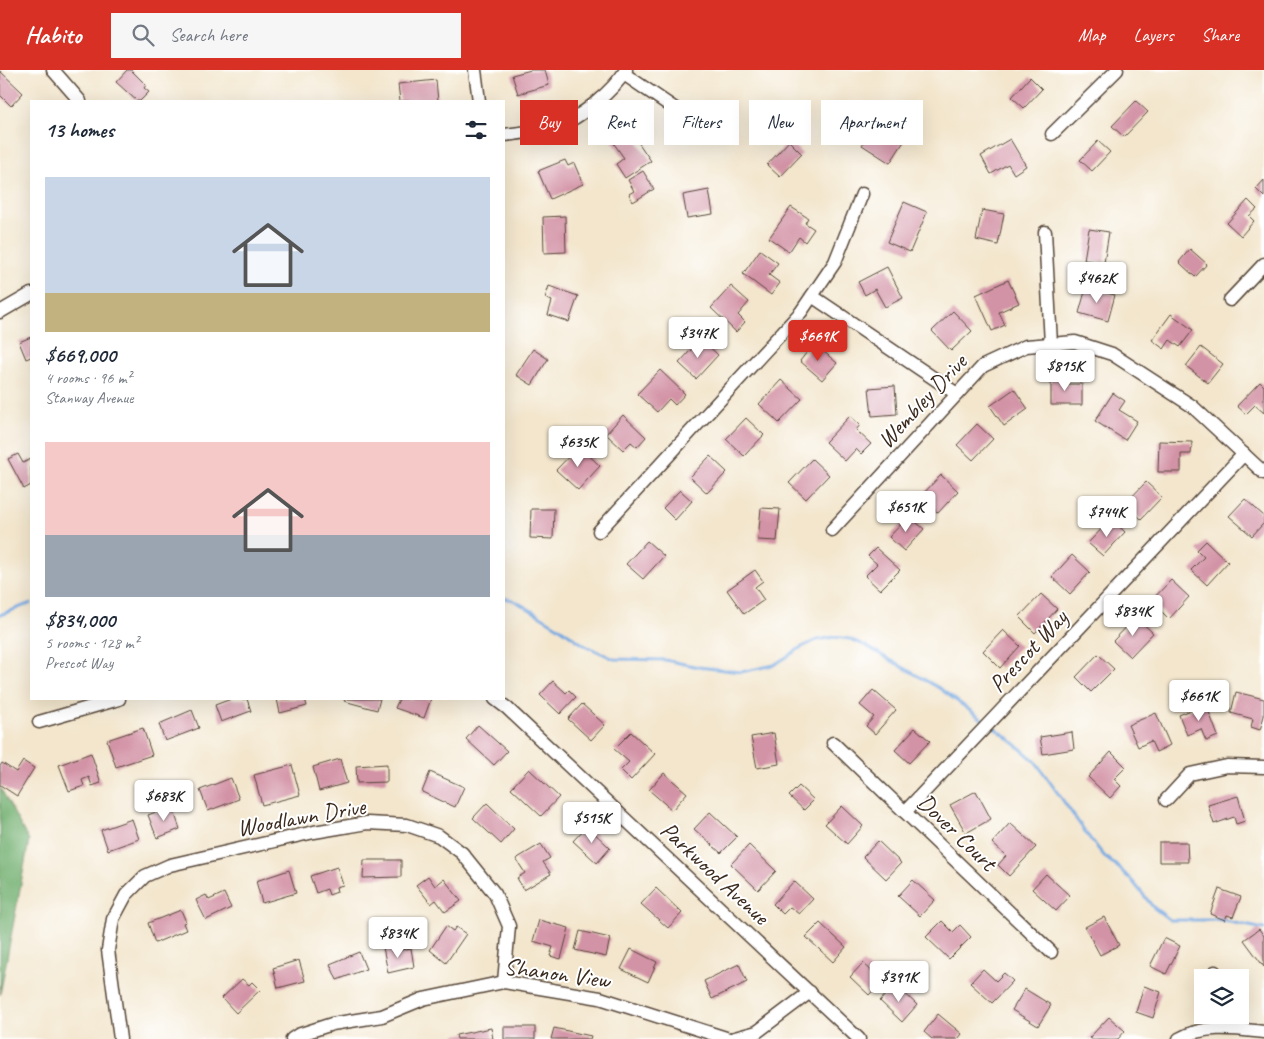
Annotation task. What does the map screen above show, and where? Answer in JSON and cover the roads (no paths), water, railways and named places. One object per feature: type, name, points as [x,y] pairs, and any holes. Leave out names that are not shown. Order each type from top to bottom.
[{"type":"street","points":[[53,70],[79,100]]},
{"type":"street","points":[[475,70],[479,100]]},
{"type":"street","points":[[1052,134],[1116,70]]},
{"type":"street","points":[[505,135],[536,131],[559,125],[583,113],[605,94],[625,72],[664,100]]},
{"type":"street","points":[[600,531],[801,312],[835,262],[862,194]]},
{"type":"street","points":[[1045,232],[1051,344]]},
{"type":"street","points":[[1230,300],[1264,264]]},
{"type":"street","points":[[0,312],[30,295]]},
{"type":"street","points":[[812,296],[956,394]]},
{"type":"street","name":"Wembley Drive","points":[[832,530],[983,366],[1026,346],[1075,342],[1112,354],[1192,406],[1264,473]]},
{"type":"street","name":"Prescot Way","points":[[905,812],[1244,454]]},
{"type":"street","points":[[39,722],[116,700]]},
{"type":"street","name":"Parkwood Avenue","points":[[496,700],[601,795],[859,1039]]},
{"type":"street","name":"Dover Court","points":[[833,743],[1051,952]]},
{"type":"street","points":[[1166,800],[1190,774],[1227,766],[1264,767]]},
{"type":"street","name":"Woodlawn Drive","points":[[120,1039],[108,950],[113,919],[126,895],[146,876],[170,865],[314,832],[367,824],[407,825],[439,836],[462,853],[495,894],[509,926],[504,982]]},
{"type":"street","name":"Shanon View","points":[[292,1039],[298,1035],[332,1024],[382,1016],[423,999],[504,982],[600,998],[730,1039],[757,1032],[810,992]]},
{"type":"street","points":[[1179,1039],[1217,1024]]},
{"type":"street","points":[[1234,1024],[1264,1032]]},
{"type":"waterway","points":[[505,598],[513,600],[557,626],[584,645],[614,659],[665,660],[699,667],[741,672],[774,665],[817,640],[834,637],[850,639],[866,646],[939,688],[986,722]]},
{"type":"waterway","points":[[0,615],[30,603]]},
{"type":"waterway","points":[[991,725],[1035,761],[1106,858],[1134,883],[1153,907],[1170,920],[1220,920],[1264,929]]}]
